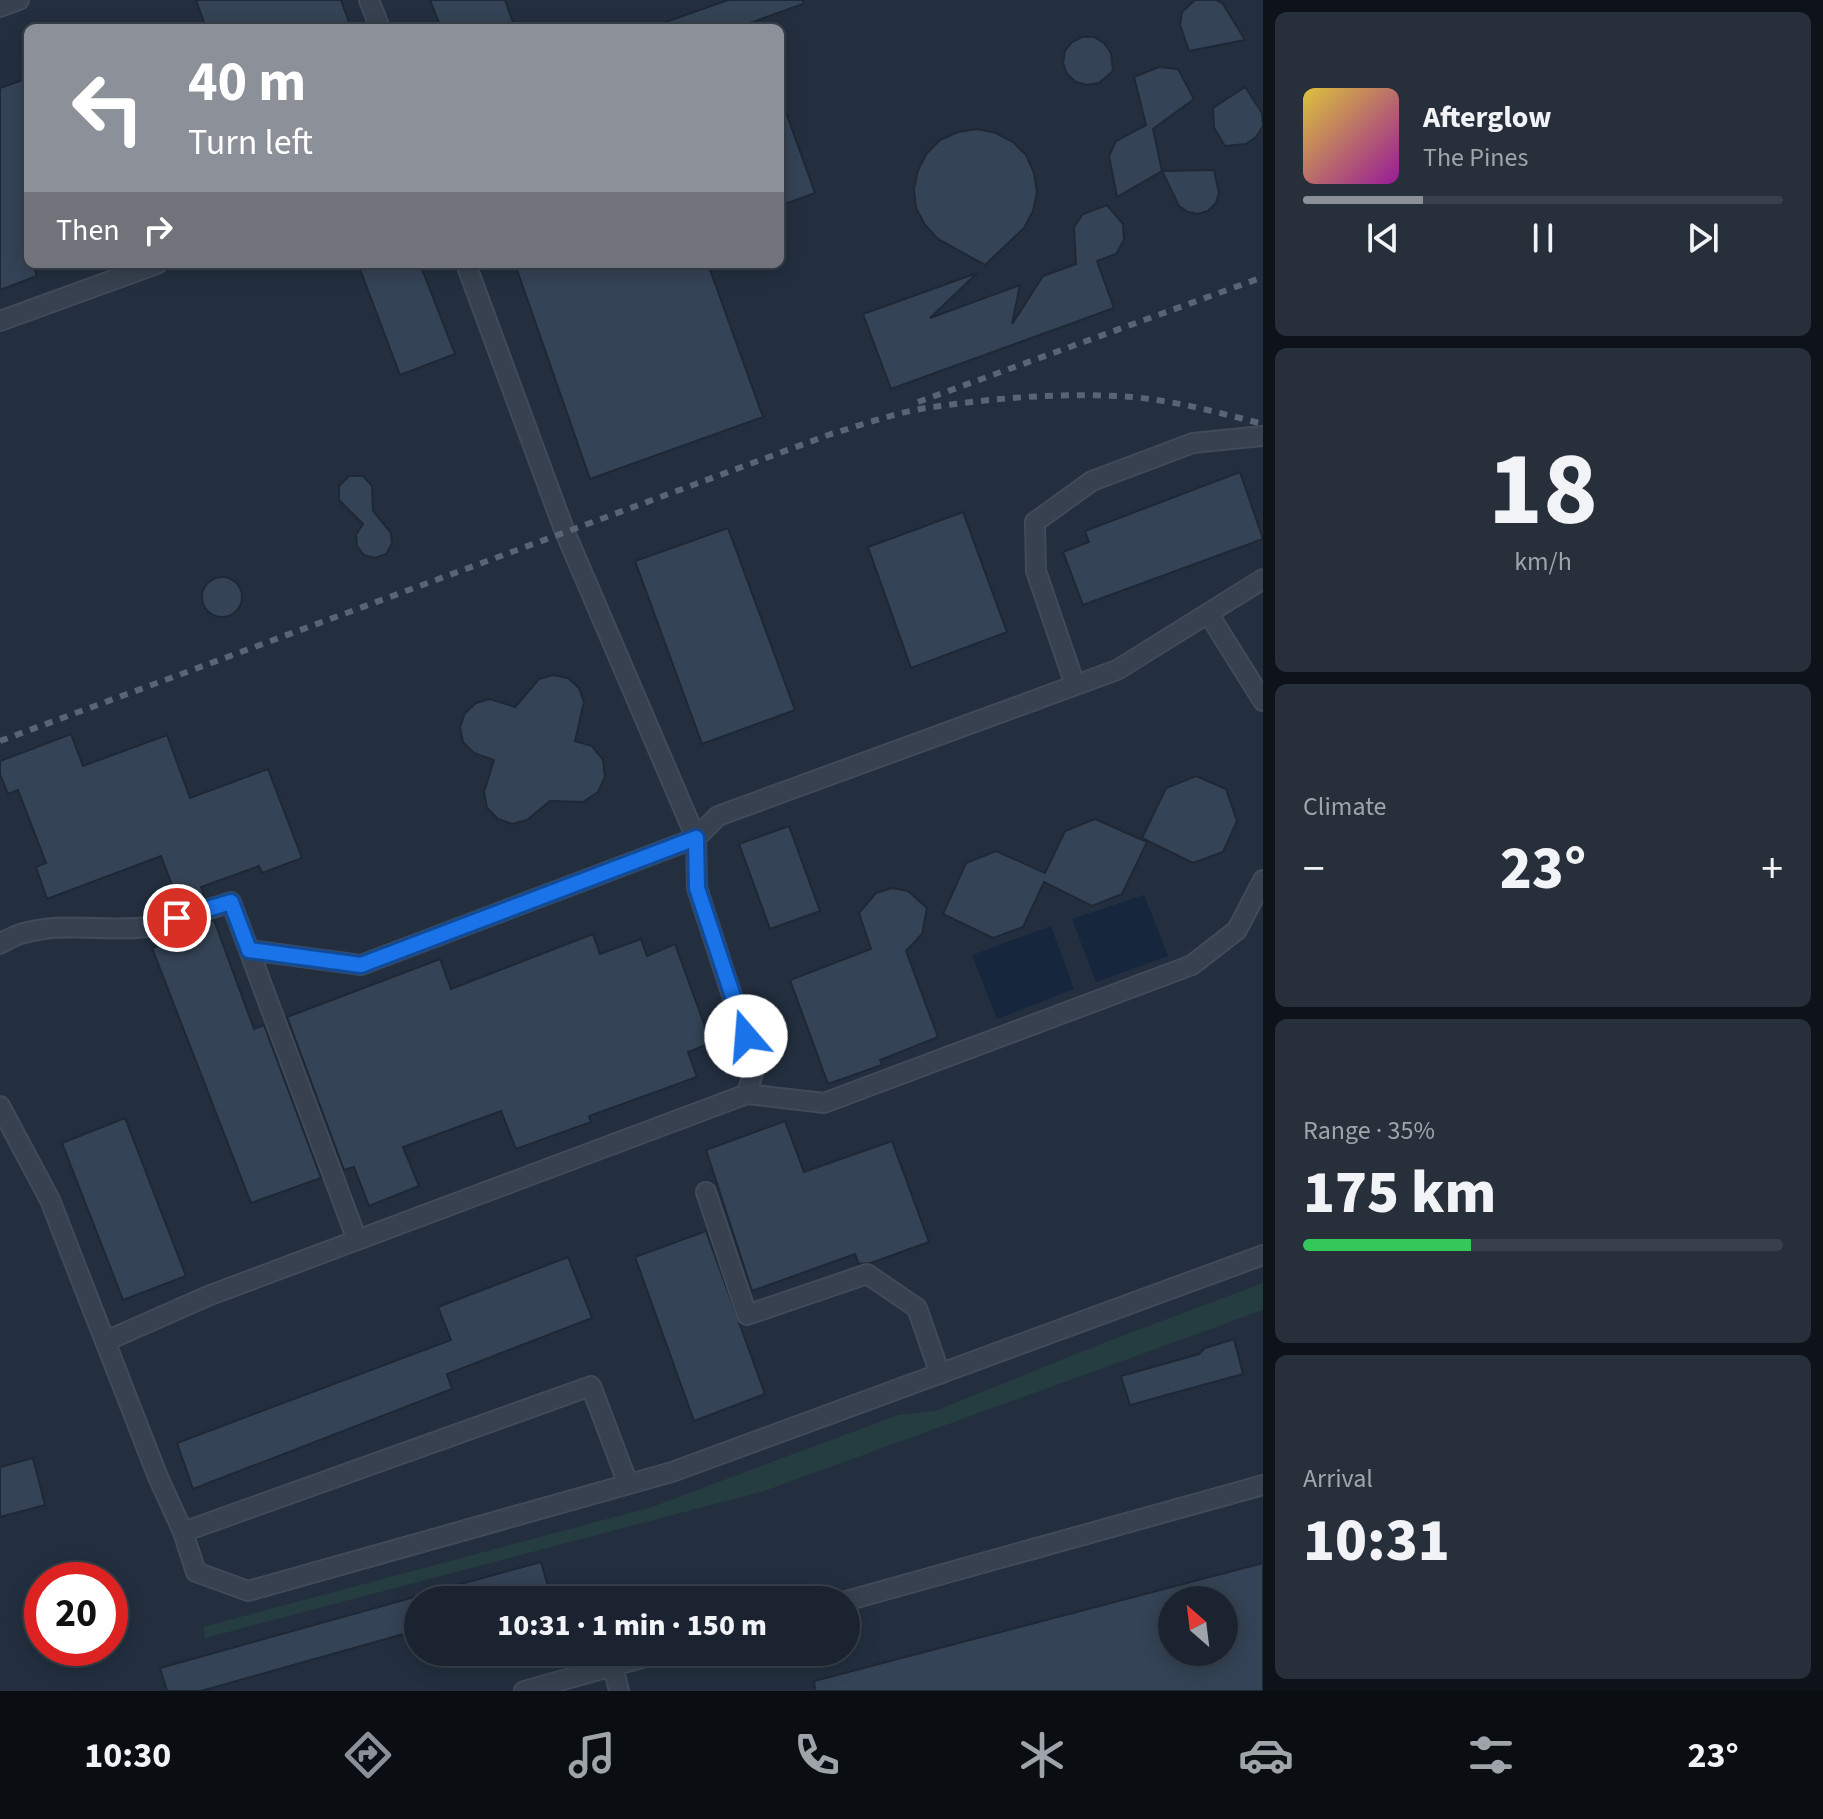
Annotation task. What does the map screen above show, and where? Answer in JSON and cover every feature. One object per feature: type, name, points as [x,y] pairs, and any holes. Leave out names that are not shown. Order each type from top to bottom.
[{"type":"lane","points":[[0,7],[19,0]]},
{"type":"lane","points":[[369,0],[378,24]]},
{"type":"lane","points":[[0,321],[146,268]]},
{"type":"lane","points":[[467,268],[565,532],[696,838],[697,888],[755,1066],[747,1094]]},
{"type":"lane","points":[[1075,685],[1036,571],[1035,522],[1092,481],[1179,448],[1193,443],[1263,436]]},
{"type":"lane","points":[[249,950],[361,965],[696,838],[718,816],[1117,670],[1263,579]]},
{"type":"lane","points":[[1208,613],[1263,701]]},
{"type":"lane","points":[[106,1341],[208,1296],[747,1094],[824,1103],[1192,965],[1237,930],[1263,880]]},
{"type":"lane","points":[[0,944],[8,938],[66,926],[151,927],[231,902],[357,1240]]},
{"type":"lane","points":[[0,1106],[50,1200],[158,1477],[183,1532],[196,1572],[248,1591],[672,1472],[1263,1255]]},
{"type":"lane","points":[[706,1192],[747,1315],[867,1274],[917,1308],[940,1374]]},
{"type":"lane","points":[[183,1532],[591,1386],[628,1484]]},
{"type":"lane","points":[[860,1597],[1263,1485]]},
{"type":"lane","points":[[524,1691],[613,1666],[619,1691]]},
{"type":"green space","points":[[1263,1283],[1263,1310],[764,1491],[205,1638],[203,1627],[652,1507],[898,1415],[935,1411]]},
{"type":"water","points":[[1144,895],[1168,956],[1096,982],[1072,919]]},
{"type":"water","points":[[1051,926],[1074,989],[997,1019],[972,955]]},
{"type":"building","points":[[196,0],[341,0],[350,24],[205,24]]},
{"type":"building","points":[[430,0],[505,0],[514,24],[439,24]]},
{"type":"building","points":[[728,0],[803,0],[803,4],[747,24],[660,24]]},
{"type":"building","points":[[1195,0],[1216,0],[1223,4],[1245,40],[1189,51],[1180,25],[1182,12]]},
{"type":"building","points":[[1082,37],[1094,37],[1104,43],[1111,53],[1113,71],[1099,83],[1087,85],[1076,82],[1067,74],[1063,63],[1065,51],[1072,42]]},
{"type":"building","points":[[1159,67],[1178,69],[1194,99],[1153,129],[1162,171],[1117,197],[1109,156],[1116,141],[1146,125],[1134,77]]},
{"type":"building","points":[[24,79],[24,268],[34,268],[37,276],[0,290],[0,88]]},
{"type":"building","points":[[1245,87],[1262,113],[1263,126],[1256,137],[1246,144],[1225,146],[1214,128],[1213,108]]},
{"type":"building","points":[[784,107],[815,193],[784,205]]},
{"type":"building","points":[[977,129],[996,133],[1013,142],[1026,155],[1034,173],[1037,192],[1033,211],[1024,228],[985,265],[938,239],[925,225],[916,208],[914,189],[918,170],[927,153],[940,140],[958,132]]},
{"type":"building","points":[[1214,170],[1219,193],[1216,203],[1208,211],[1198,214],[1179,206],[1162,171]]},
{"type":"building","points":[[1107,205],[1123,224],[1124,240],[1116,254],[1097,261],[1114,308],[891,389],[863,314],[977,273],[930,318],[1020,285],[1012,324],[1043,276],[1076,264],[1074,227],[1083,214]]},
{"type":"building","points":[[360,268],[422,268],[455,354],[400,375]]},
{"type":"building","points":[[516,268],[709,268],[763,417],[590,479]]},
{"type":"building","points":[[1240,472],[1263,539],[1083,605],[1063,552],[1089,542],[1085,531]]},
{"type":"building","points":[[349,476],[363,476],[372,486],[373,511],[391,533],[392,544],[386,554],[375,558],[364,555],[357,546],[356,535],[363,524],[339,500],[339,486]]},
{"type":"building","points":[[963,512],[1007,632],[911,668],[868,547]]},
{"type":"building","points":[[728,528],[795,710],[702,744],[635,561]]},
{"type":"building","points":[[222,577],[236,583],[242,597],[236,611],[222,617],[208,611],[202,597],[208,583]]},
{"type":"building","points":[[553,675],[568,678],[579,688],[584,702],[575,741],[592,746],[603,760],[605,777],[598,792],[583,802],[550,801],[527,820],[512,824],[498,819],[487,808],[484,792],[494,760],[474,753],[463,742],[460,727],[465,713],[476,703],[490,699],[515,707],[539,679]]},
{"type":"building","points":[[71,734],[83,766],[167,735],[190,798],[268,769],[302,858],[262,873],[259,866],[201,887],[205,898],[180,906],[161,856],[47,899],[36,867],[46,863],[18,790],[8,794],[0,774],[0,761]]},
{"type":"building","points":[[1196,776],[1226,789],[1237,821],[1223,852],[1193,863],[1142,838],[1166,788]]},
{"type":"building","points":[[1095,819],[1147,842],[1122,894],[1092,906],[1044,882],[1023,927],[993,938],[943,914],[966,863],[996,851],[1045,873],[1065,831]]},
{"type":"building","points":[[789,826],[820,911],[770,929],[739,844]]},
{"type":"building","points":[[892,888],[908,891],[927,908],[922,934],[906,951],[938,1037],[880,1060],[882,1065],[828,1084],[790,980],[871,949],[859,913],[876,893]]},
{"type":"building","points":[[214,920],[254,1029],[264,1025],[321,1178],[251,1203],[152,948],[190,934],[188,929]]},
{"type":"building","points":[[593,934],[600,954],[641,939],[647,956],[675,944],[711,1043],[688,1052],[697,1077],[589,1116],[591,1122],[516,1149],[501,1111],[403,1147],[419,1186],[369,1206],[354,1167],[344,1170],[287,1017],[440,959],[451,989]]},
{"type":"building","points":[[125,1118],[186,1276],[123,1300],[62,1143]]},
{"type":"building","points":[[785,1121],[804,1172],[892,1141],[929,1242],[871,1263],[859,1264],[855,1254],[752,1291],[706,1150]]},
{"type":"building","points":[[706,1231],[765,1394],[694,1421],[635,1257]]},
{"type":"building","points":[[568,1257],[592,1318],[447,1374],[452,1389],[193,1489],[177,1443],[451,1340],[438,1307]]},
{"type":"building","points":[[1234,1339],[1243,1374],[1130,1405],[1121,1376],[1199,1354],[1205,1348]]},
{"type":"building","points":[[33,1458],[45,1505],[0,1517],[0,1467]]},
{"type":"building","points":[[541,1562],[548,1586],[453,1586]]},
{"type":"building","points":[[1263,1563],[1263,1691],[815,1691],[814,1681],[1158,1591],[1158,1666],[1238,1666],[1238,1586],[1175,1586]]},
{"type":"building","points":[[404,1600],[404,1634],[201,1691],[167,1691],[160,1668]]},
{"type":"railway","points":[[918,402],[1263,277]]},
{"type":"railway","points":[[0,741],[831,434],[902,413],[1003,399],[1106,396],[1165,401],[1263,424]]},
{"type":"route","points":[[177,918],[231,902],[249,950],[361,965],[696,838],[697,888],[746,1036]]}]
